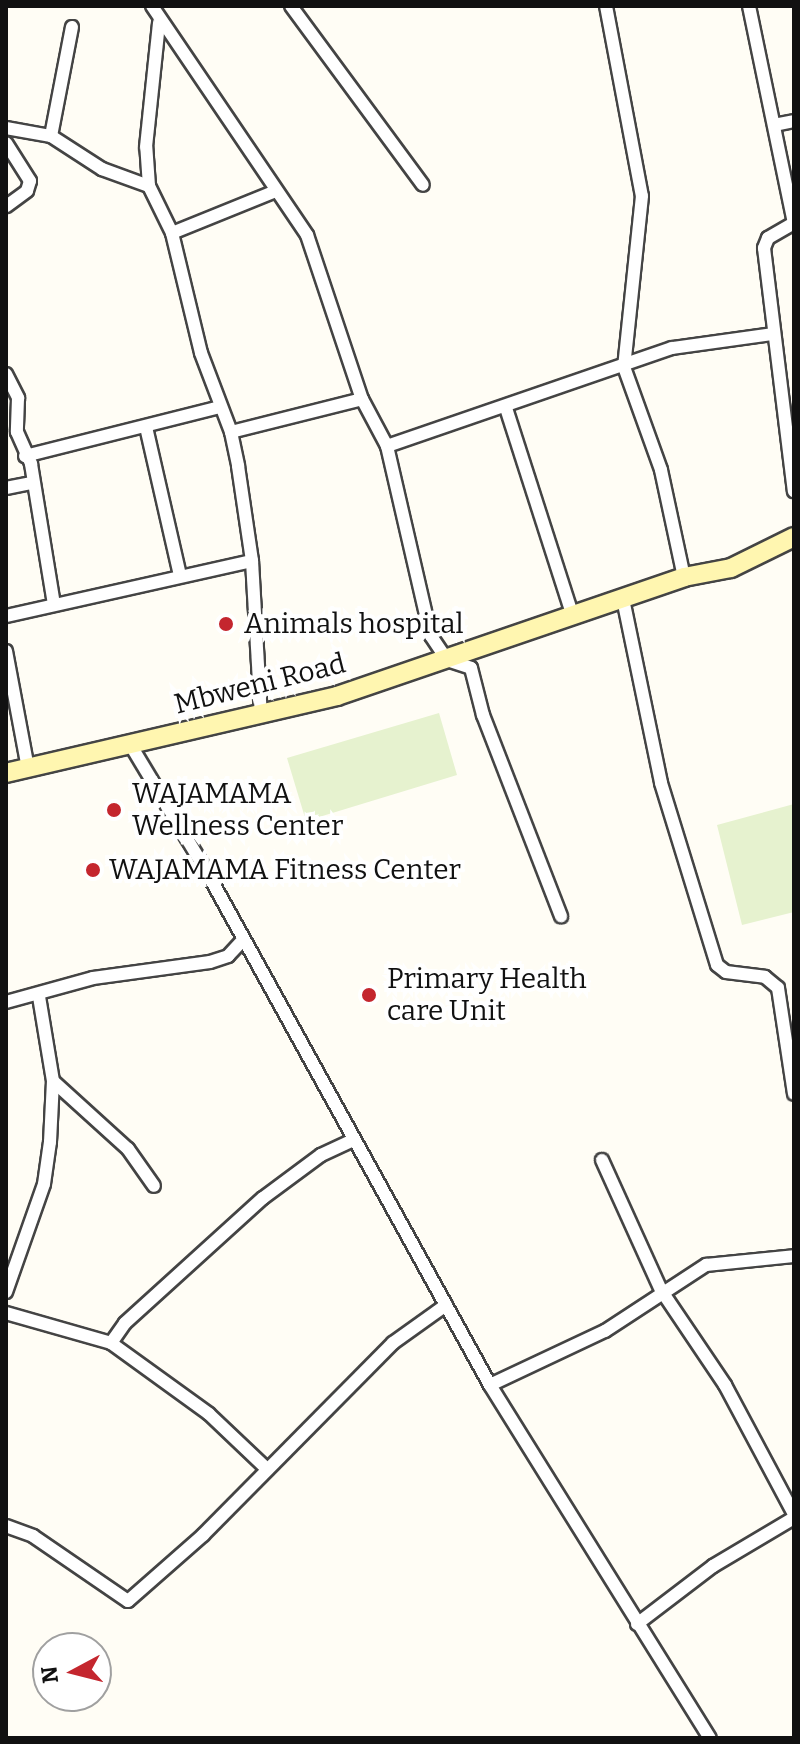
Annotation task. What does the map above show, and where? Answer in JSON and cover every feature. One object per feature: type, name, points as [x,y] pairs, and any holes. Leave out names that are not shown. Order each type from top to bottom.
[{"type":"street","points":[[152,6],[159,23],[307,235],[362,399],[387,446],[431,636],[447,660],[471,668],[483,715],[561,916]]},
{"type":"street","points":[[292,6],[423,185]]},
{"type":"street","points":[[606,6],[642,196],[624,367],[661,470],[684,577]]},
{"type":"street","points":[[749,6],[794,223],[768,238],[764,248],[794,491]]},
{"type":"street","points":[[159,23],[146,147],[149,186],[172,233],[220,407],[231,432],[252,561],[261,716]]},
{"type":"street","points":[[51,136],[72,27]]},
{"type":"street","points":[[774,125],[794,121]]},
{"type":"street","points":[[6,128],[51,136],[102,169],[149,186]]},
{"type":"street","points":[[6,143],[30,181],[27,191],[6,206]]},
{"type":"street","points":[[172,233],[276,191]]},
{"type":"street","points":[[387,446],[506,408],[672,348],[773,334]]},
{"type":"street","points":[[6,374],[18,398],[17,432],[31,483],[54,604]]},
{"type":"street","points":[[231,432],[362,399]]},
{"type":"street","points":[[25,456],[220,407]]},
{"type":"street","points":[[506,408],[573,617]]},
{"type":"street","points":[[146,427],[180,576]]},
{"type":"street","points":[[6,488],[31,483]]},
{"type":"street","name":"Mbweni Road","points":[[6,773],[261,716],[447,660],[684,577],[731,568],[794,537]]},
{"type":"street","points":[[6,616],[252,561]]},
{"type":"street","points":[[623,599],[661,783],[717,965],[726,972],[765,977],[778,988],[794,1094]]},
{"type":"street","points":[[6,651],[28,768]]},
{"type":"street","points":[[130,744],[243,940],[490,1385],[710,1738]]},
{"type":"street","points":[[6,1002],[39,996],[93,978],[210,962],[228,956],[243,940]]},
{"type":"street","points":[[6,1292],[44,1184],[53,1081],[39,996]]},
{"type":"street","points":[[53,1081],[128,1149],[154,1186]]},
{"type":"street","points":[[111,1343],[125,1323],[263,1198],[321,1155],[353,1140]]},
{"type":"street","points":[[602,1160],[661,1290],[725,1385],[794,1516],[713,1566],[637,1624]]},
{"type":"street","points":[[490,1385],[605,1331],[661,1290],[722,1260],[794,1256]]},
{"type":"street","points":[[6,1526],[33,1536],[128,1601],[203,1535],[393,1343],[446,1305]]},
{"type":"street","points":[[6,1313],[111,1343],[209,1414],[266,1468]]},
{"type":"green space","points":[[439,713],[457,775],[306,821],[287,758]]},
{"type":"green space","points":[[794,804],[794,912],[742,925],[717,825]]},
{"type":"place","name":"Animals hospital","points":[[226,624]]},
{"type":"place","name":"WAJAMAMA Wellness Center","points":[[114,810]]},
{"type":"place","name":"WAJAMAMA Fitness Center","points":[[93,870]]},
{"type":"place","name":"Primary Health care Unit","points":[[369,995]]}]
